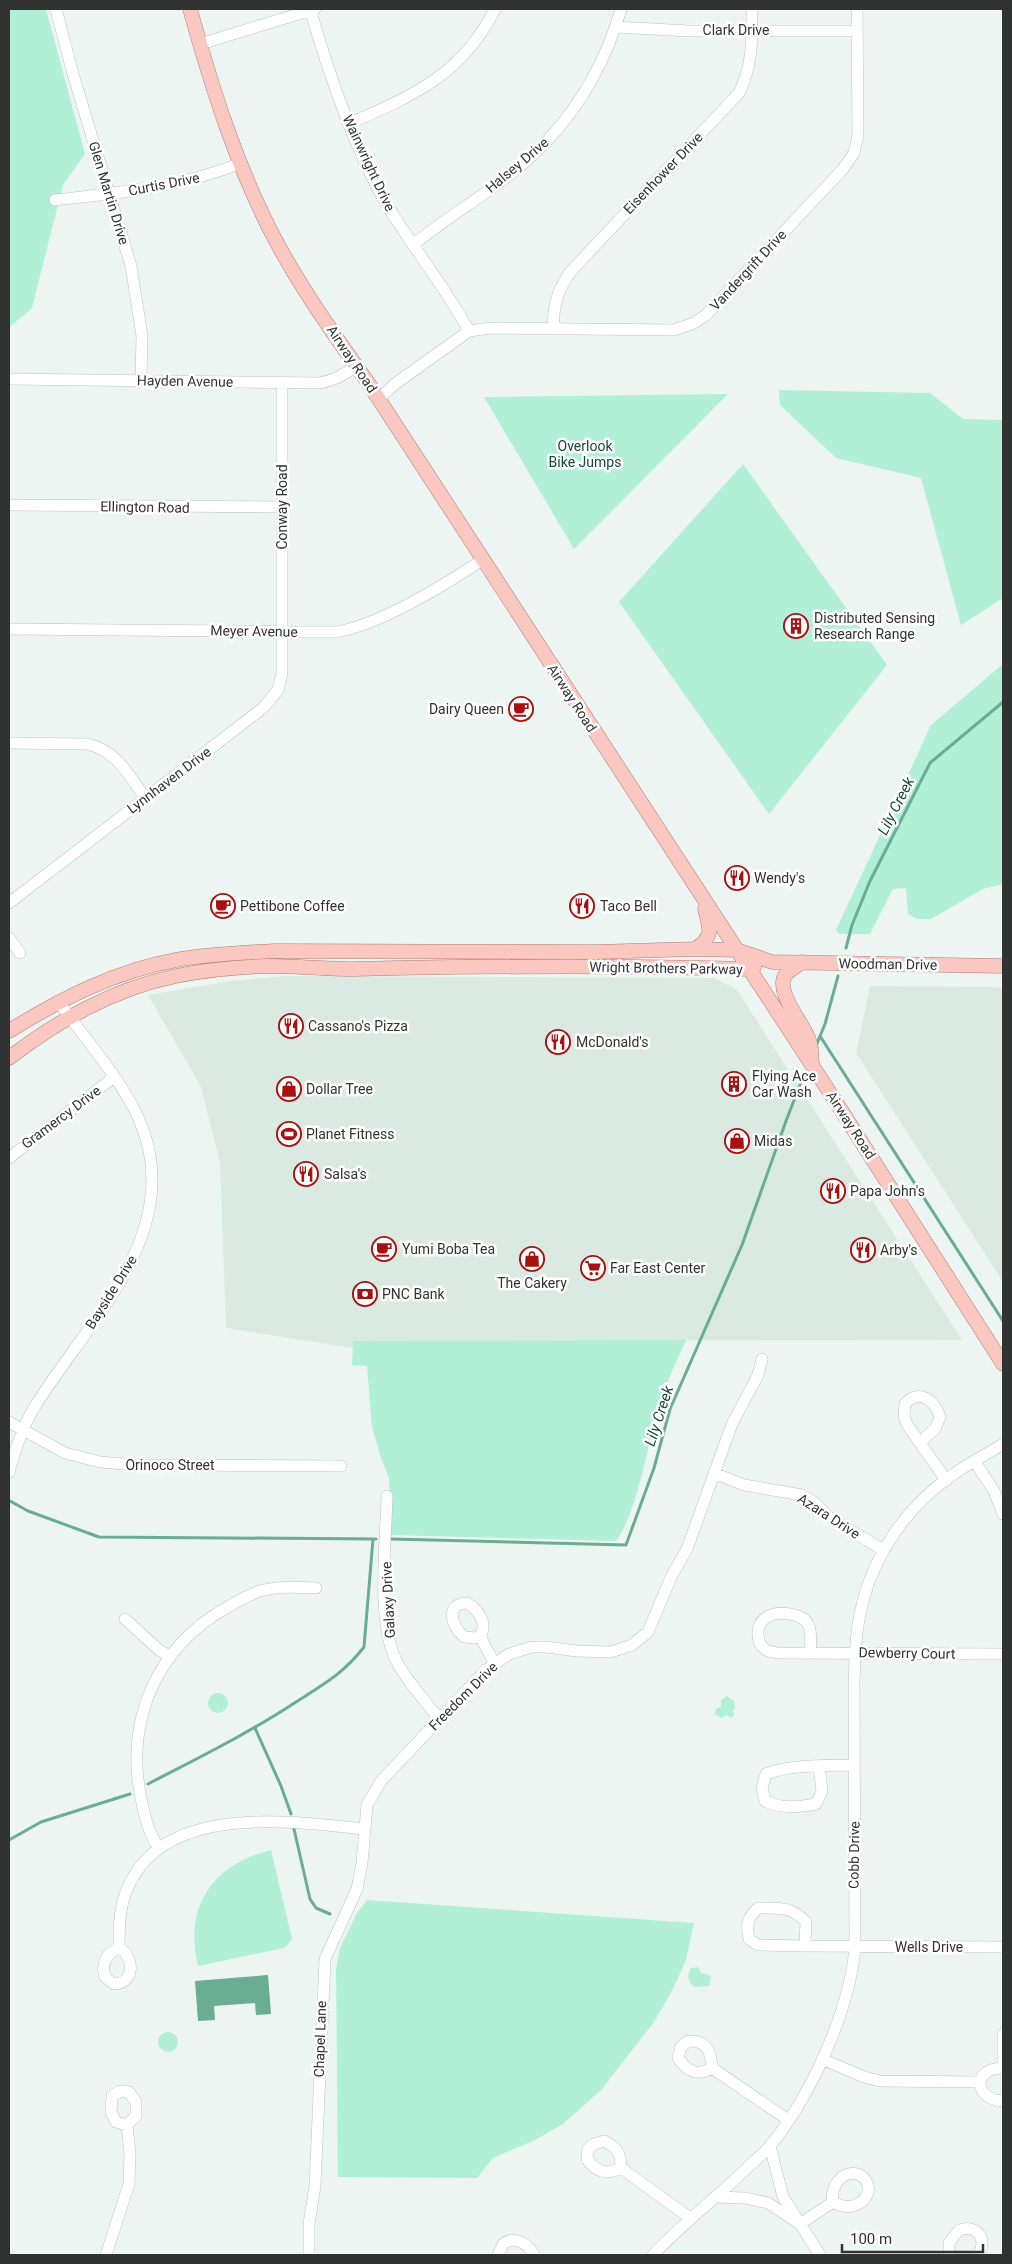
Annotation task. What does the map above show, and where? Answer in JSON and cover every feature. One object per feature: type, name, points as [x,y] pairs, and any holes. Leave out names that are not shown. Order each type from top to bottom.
[{"type":"main road","name":"Airway Road","points":[[190,9],[200,44],[241,163],[265,219],[286,259],[813,1067],[1003,1364]]},
{"type":"main road","points":[[695,949],[705,942],[709,934],[709,926],[700,894]]},
{"type":"main road","name":"Wright Brothers Parkway","points":[[9,1031],[58,1002],[94,985],[176,960],[236,953],[274,951],[624,952],[695,949],[739,954],[772,962]]},
{"type":"main road","points":[[622,967],[681,956],[739,954]]},
{"type":"main road","name":"Wright Brothers Parkway","points":[[9,1058],[69,1017],[95,1003],[130,989],[174,976],[221,969],[267,966],[351,969],[622,967],[749,969],[772,962]]},
{"type":"main road","name":"Woodman Drive","points":[[772,962],[1003,966]]},
{"type":"main road","points":[[802,962],[786,975],[784,980],[786,997],[809,1039],[813,1067]]},
{"type":"street","name":"Glen Martin Drive","points":[[56,9],[108,194],[131,266],[142,336],[141,380]]},
{"type":"street","points":[[200,44],[312,9]]},
{"type":"street","name":"Wainwright Drive","points":[[312,9],[328,70],[381,194],[469,331]]},
{"type":"street","points":[[350,123],[414,94],[450,70],[479,38],[496,9]]},
{"type":"street","name":"Halsey Drive","points":[[413,244],[515,170],[545,143],[581,96],[605,54],[621,9]]},
{"type":"street","name":"Eisenhower Drive","points":[[554,329],[556,300],[559,289],[572,270],[739,93],[749,70],[752,54],[752,9]]},
{"type":"street","name":"Vandergrift Drive","points":[[469,331],[490,328],[674,330],[694,323],[706,315],[843,169],[854,153],[858,135],[857,9]]},
{"type":"street","name":"Clark Drive","points":[[616,27],[689,31],[857,31]]},
{"type":"street","name":"Curtis Drive","points":[[55,200],[108,194],[202,177],[241,163]]},
{"type":"street","points":[[379,399],[395,384],[469,331]]},
{"type":"street","name":"Hayden Avenue","points":[[9,379],[328,382],[347,374],[356,365]]},
{"type":"street","name":"Conway Road","points":[[282,383],[282,631]]},
{"type":"street","name":"Ellington Road","points":[[9,505],[281,507]]},
{"type":"street","name":"Meyer Avenue","points":[[9,629],[336,632],[359,626],[418,599],[482,560]]},
{"type":"street","name":"Lynnhaven Drive","points":[[9,903],[263,708],[274,697],[281,682],[282,631]]},
{"type":"street","points":[[9,743],[87,744],[96,746],[113,755],[119,761],[145,798]]},
{"type":"street","points":[[9,938],[20,952]]},
{"type":"street","name":"Bayside Drive","points":[[9,1472],[22,1430],[34,1408],[115,1290],[132,1261],[145,1229],[151,1189],[148,1151],[139,1119],[114,1077],[58,1002]]},
{"type":"street","name":"Gramercy Drive","points":[[9,1158],[114,1077]]},
{"type":"street","points":[[714,1473],[732,1424],[758,1375],[762,1359]]},
{"type":"street","name":"Orinoco Street","points":[[9,1422],[65,1453],[119,1465],[341,1466]]},
{"type":"street","points":[[920,1442],[946,1480]]},
{"type":"street","name":"Cobb Drive","points":[[653,2255],[690,2218],[717,2197],[770,2146],[808,2090],[830,2042],[849,1980],[855,1948],[855,1652],[858,1623],[863,1601],[872,1573],[883,1550],[904,1520],[946,1480],[1003,1444]]},
{"type":"street","points":[[975,1462],[994,1491],[1003,1514]]},
{"type":"street","name":"Azara Drive","points":[[714,1473],[744,1485],[802,1495],[816,1504],[829,1517],[883,1550]]},
{"type":"street","name":"Freedom Drive","points":[[364,1829],[367,1805],[381,1781],[439,1718],[494,1663],[509,1654],[532,1647],[605,1652],[622,1649],[642,1638],[648,1632],[672,1575],[687,1550],[714,1473]]},
{"type":"street","name":"Galaxy Drive","points":[[387,1496],[385,1598],[389,1644],[396,1661],[439,1718]]},
{"type":"street","points":[[158,1848],[152,1838],[143,1808],[138,1784],[136,1749],[144,1710],[157,1678],[169,1656],[201,1623],[238,1600],[273,1588],[316,1588]]},
{"type":"street","name":"Dewberry Court","points":[[810,1653],[810,1631],[803,1618],[796,1615],[774,1615],[766,1617],[760,1624],[757,1635],[767,1650],[777,1653],[1003,1654]]},
{"type":"street","points":[[125,1619],[169,1656]]},
{"type":"street","points":[[480,1636],[494,1663]]},
{"type":"street","points":[[819,1766],[822,1792],[816,1804],[802,1807],[775,1806],[765,1801],[762,1788],[766,1774],[779,1770],[819,1766],[854,1764]]},
{"type":"street","points":[[119,1948],[120,1918],[125,1894],[134,1876],[158,1848],[188,1834],[244,1822],[294,1822],[364,1829]]},
{"type":"street","name":"Chapel Lane","points":[[309,2255],[309,2224],[315,2186],[325,1959],[357,1889],[362,1863],[364,1829]]},
{"type":"street","name":"Wells Drive","points":[[805,1946],[806,1922],[796,1912],[783,1908],[758,1908],[749,1917],[747,1927],[749,1940],[758,1945],[855,1948],[1003,1947]]},
{"type":"street","points":[[1003,2034],[1003,2068],[988,2069],[982,2075],[980,2082],[986,2097],[1003,2101]]},
{"type":"street","points":[[822,2059],[864,2077],[880,2081],[980,2082]]},
{"type":"street","points":[[712,2068],[788,2120]]},
{"type":"street","points":[[106,2255],[106,2249],[129,2184],[130,2153],[127,2125]]},
{"type":"street","points":[[770,2146],[783,2197],[818,2254]]},
{"type":"street","points":[[621,2168],[690,2218]]},
{"type":"street","points":[[717,2197],[745,2198],[768,2203],[800,2224]]},
{"type":"street","points":[[800,2224],[833,2202]]},
{"type":"street","points":[[949,2255],[949,2243],[958,2230],[969,2228],[975,2229],[983,2240],[983,2246],[978,2255]]},
{"type":"street","points":[[498,2255],[503,2244],[512,2240],[522,2243],[532,2250],[534,2255]]},
{"type":"shaded area","points":[[284,976],[714,978],[737,990],[962,1340],[353,1341],[353,1348],[226,1328],[220,1162],[201,1087],[148,995],[231,981]]},
{"type":"shaded area","points":[[870,986],[996,987],[1003,989],[1003,1282],[856,1053]]},
{"type":"shaded area","points":[[268,1975],[271,2014],[256,2015],[255,2003],[214,2006],[215,2020],[198,2021],[195,1981]]},
{"type":"green space","points":[[9,9],[46,9],[85,154],[63,185],[32,308],[12,325],[9,325]]},
{"type":"green space","points":[[779,390],[930,393],[963,419],[1003,420],[1003,598],[961,625],[921,478],[836,458],[780,405]]},
{"type":"green space","name":"Overlook Bike Jumps","points":[[728,394],[574,549],[484,397]]},
{"type":"green space","points":[[743,464],[887,665],[769,814],[619,602]]},
{"type":"green space","points":[[1003,664],[1003,884],[983,889],[931,919],[917,919],[908,914],[906,888],[893,889],[870,934],[839,934],[836,930],[931,725]]},
{"type":"green space","points":[[686,1340],[659,1405],[636,1495],[630,1513],[616,1541],[390,1535],[389,1478],[372,1427],[367,1366],[352,1365],[353,1341]]},
{"type":"green space","points":[[214,1693],[222,1693],[228,1699],[228,1707],[222,1713],[214,1713],[208,1707],[208,1699]]},
{"type":"green space","points":[[727,1696],[734,1701],[735,1708],[732,1711],[735,1714],[731,1718],[727,1715],[721,1718],[715,1714],[716,1709],[721,1707],[721,1700]]},
{"type":"green space","points":[[271,1850],[292,1939],[286,1947],[198,1966],[195,1925],[199,1907],[207,1891],[218,1877],[233,1866],[250,1857]]},
{"type":"green space","points":[[367,1900],[694,1923],[686,1960],[673,1989],[654,2022],[602,2089],[563,2124],[535,2140],[493,2158],[477,2178],[338,2177],[336,1969],[340,1948],[357,1913]]},
{"type":"green space","points":[[698,1967],[701,1973],[711,1976],[709,1986],[695,1987],[689,1981],[688,1977],[691,1968]]},
{"type":"green space","points":[[164,2032],[172,2032],[178,2038],[178,2046],[172,2052],[164,2052],[158,2046],[158,2038]]},
{"type":"waterway","name":"Lily Creek","points":[[846,948],[852,925],[870,881],[930,763],[1003,702]]},
{"type":"waterway","name":"Lily Creek","points":[[816,1046],[825,1024],[838,976]]},
{"type":"waterway","points":[[820,1036],[1003,1321]]},
{"type":"waterway","name":"Lily Creek","points":[[391,1539],[626,1545],[654,1468],[670,1409],[742,1245],[803,1077]]},
{"type":"waterway","points":[[10,1501],[28,1511],[99,1537],[376,1539]]},
{"type":"waterway","points":[[148,1784],[223,1745],[278,1713],[333,1678],[356,1656],[364,1647],[373,1539]]},
{"type":"waterway","points":[[255,1728],[281,1786],[291,1814]]},
{"type":"waterway","points":[[9,1840],[41,1822],[130,1794]]},
{"type":"waterway","points":[[294,1829],[310,1899],[316,1908],[330,1914]]},
{"type":"place","name":"Distributed Sensing Research Range","points":[[796,626]]},
{"type":"place","name":"Dairy Queen","points":[[521,709]]},
{"type":"place","name":"Wendy's","points":[[737,878]]},
{"type":"place","name":"Pettibone Coffee","points":[[223,906]]},
{"type":"place","name":"Taco Bell","points":[[582,906]]},
{"type":"place","name":"Cassano's Pizza","points":[[291,1026]]},
{"type":"place","name":"McDonald's","points":[[558,1042]]},
{"type":"place","name":"Flying Ace Car Wash","points":[[734,1084]]},
{"type":"place","name":"Dollar Tree","points":[[289,1089]]},
{"type":"place","name":"Planet Fitness","points":[[289,1134]]},
{"type":"place","name":"Midas","points":[[737,1141]]},
{"type":"place","name":"Salsa's","points":[[306,1174]]},
{"type":"place","name":"Papa John's","points":[[833,1191]]},
{"type":"place","name":"Yumi Boba Tea","points":[[384,1249]]},
{"type":"place","name":"Arby's","points":[[863,1250]]},
{"type":"place","name":"The Cakery","points":[[532,1259]]},
{"type":"place","name":"Far East Center","points":[[593,1268]]},
{"type":"place","name":"PNC Bank","points":[[365,1294]]}]
